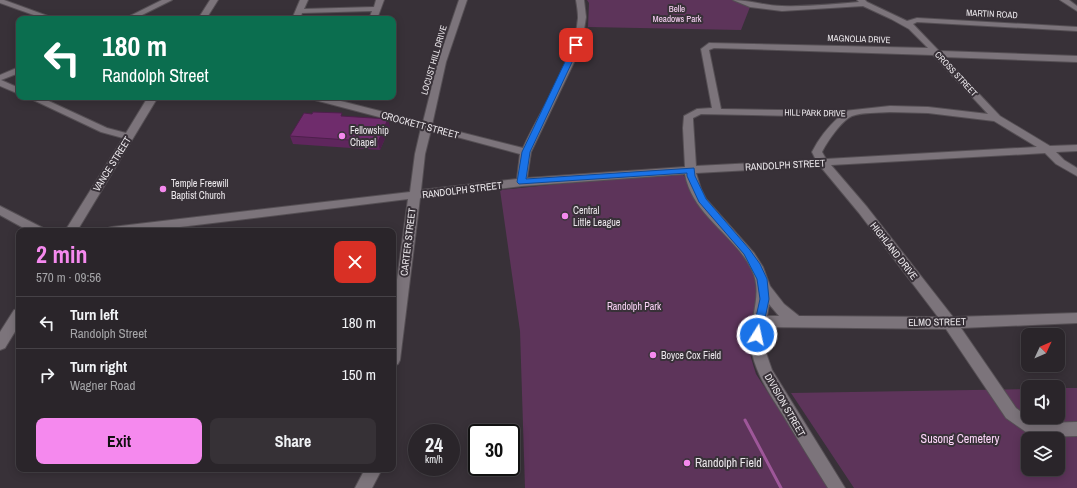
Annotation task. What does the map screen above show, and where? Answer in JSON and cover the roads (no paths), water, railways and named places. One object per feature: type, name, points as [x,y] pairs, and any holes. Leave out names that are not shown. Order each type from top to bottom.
[{"type":"street","points":[[134,16],[168,0]]},
{"type":"street","points":[[204,16],[214,0]]},
{"type":"street","points":[[298,16],[304,0]]},
{"type":"street","points":[[374,16],[380,0]]},
{"type":"street","name":"LOCUST HILL DRIVE","points":[[414,196],[420,154],[442,62],[463,0]]},
{"type":"street","points":[[522,182],[526,152],[576,45],[582,24],[582,6],[580,0]]},
{"type":"street","points":[[737,0],[751,5],[773,8],[862,2]]},
{"type":"street","points":[[1064,0],[1077,10]]},
{"type":"street","points":[[0,1],[43,16]]},
{"type":"street","name":"CROSS STREET","points":[[862,2],[908,25],[919,34],[997,118],[1047,149],[1060,162],[1077,173]]},
{"type":"street","points":[[300,11],[377,9]]},
{"type":"street","name":"MARTIN ROAD","points":[[908,25],[913,21],[923,20],[1077,29]]},
{"type":"street","name":"MAGNOLIA DRIVE","points":[[717,111],[705,49],[712,45],[920,51],[1077,60]]},
{"type":"street","points":[[0,78],[16,71]]},
{"type":"street","points":[[0,83],[16,90]]},
{"type":"street","points":[[39,100],[104,130],[129,137]]},
{"type":"street","name":"VANCE STREET","points":[[73,228],[151,100]]},
{"type":"street","name":"CROCKETT STREET","points":[[344,101],[426,127],[526,152]]},
{"type":"street","name":"HILL PARK DRIVE","points":[[691,170],[689,116],[695,112],[717,111],[849,114],[890,109],[928,110],[997,118]]},
{"type":"street","points":[[823,163],[817,152],[822,142],[832,129],[849,114]]},
{"type":"street","name":"RANDOLPH STREET","points":[[136,228],[522,182],[691,170],[1077,148]]},
{"type":"street","name":"HIGHLAND DRIVE","points":[[823,163],[863,210],[950,323],[997,395],[1011,413],[1031,427],[1046,430],[1077,429]]},
{"type":"street","name":"DIVISION STREET","points":[[691,170],[694,183],[702,200],[747,252],[757,267],[764,289],[764,299],[757,335],[761,362],[768,379],[837,488]]},
{"type":"street","name":"CARTER STREET","points":[[396,337],[414,196]]},
{"type":"street","points":[[0,210],[33,228]]},
{"type":"street","points":[[764,289],[779,308],[797,322]]},
{"type":"street","name":"ELMO STREET","points":[[759,321],[950,323],[1077,318]]},
{"type":"street","points":[[0,344],[16,319]]},
{"type":"street","points":[[363,488],[372,472]]},
{"type":"waterway","points":[[745,420],[781,488]]},
{"type":"place","name":"Fellowship Chapel","points":[[342,136]]},
{"type":"place","name":"Temple Freewill Baptist Church","points":[[163,189]]},
{"type":"place","name":"Central Little League","points":[[565,216]]},
{"type":"place","name":"Boyce Cox Field","points":[[653,355]]},
{"type":"place","name":"Randolph Field","points":[[687,463]]},
{"type":"park label","name":"Belle Meadows Park","points":[[677,14]]},
{"type":"park label","name":"Randolph Park","points":[[634,306]]},
{"type":"park label","name":"Susong Cemetery","points":[[960,439]]}]
